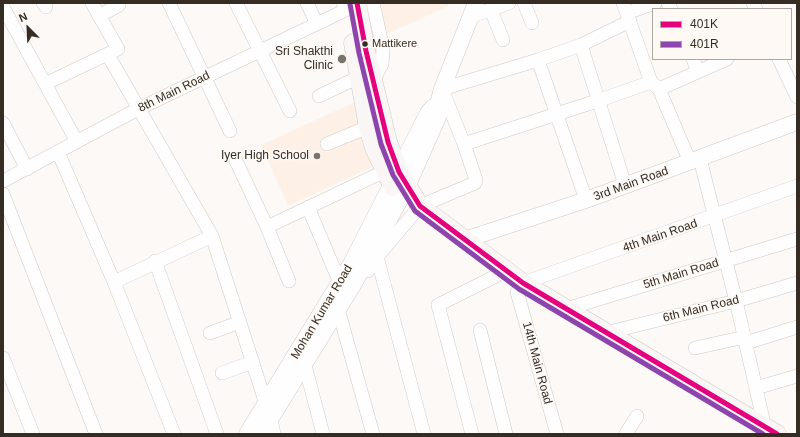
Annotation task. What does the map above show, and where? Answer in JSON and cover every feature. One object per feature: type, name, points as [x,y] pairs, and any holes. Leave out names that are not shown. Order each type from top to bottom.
[{"type":"main road","points":[[348,5],[366,79],[396,179]]},
{"type":"main road","points":[[366,79],[368,127],[374,148],[417,211],[496,276],[566,309],[765,432]]},
{"type":"main road","points":[[417,211],[464,240],[520,288],[765,432]]},
{"type":"street","points":[[45,84],[108,56],[118,49],[92,3]]},
{"type":"street","points":[[169,3],[230,131]]},
{"type":"street","points":[[236,3],[290,111]]},
{"type":"street","points":[[307,3],[317,24]]},
{"type":"street","points":[[319,96],[366,79],[382,64],[383,49],[373,3]]},
{"type":"street","points":[[268,432],[353,285],[396,179],[428,113],[440,94],[474,10],[491,10],[509,3]]},
{"type":"street","points":[[524,3],[532,23]]},
{"type":"street","points":[[440,94],[581,45],[627,12],[655,3]]},
{"type":"street","points":[[99,16],[119,5]]},
{"type":"street","name":"8th Main Road","points":[[3,181],[138,109],[317,24],[348,5]]},
{"type":"street","points":[[3,6],[77,142]]},
{"type":"street","points":[[491,10],[503,40]]},
{"type":"street","points":[[627,12],[655,85],[695,160],[715,217],[724,260],[736,300],[765,432]]},
{"type":"street","points":[[581,45],[600,100],[625,185]]},
{"type":"street","points":[[108,56],[212,236],[266,404]]},
{"type":"street","points":[[538,60],[586,200]]},
{"type":"street","points":[[693,60],[698,72]]},
{"type":"street","points":[[464,144],[600,100],[698,72],[725,60]]},
{"type":"street","points":[[779,60],[797,97]]},
{"type":"street","points":[[268,432],[306,369],[377,258],[417,211],[475,183],[476,180],[464,144],[440,94]]},
{"type":"street","name":"3rd Main Road","points":[[464,240],[586,200],[797,122]]},
{"type":"street","points":[[3,123],[27,169]]},
{"type":"street","points":[[327,144],[368,127]]},
{"type":"street","points":[[58,152],[114,282],[174,434]]},
{"type":"street","points":[[236,161],[267,227],[289,281]]},
{"type":"street","points":[[267,227],[308,207],[396,179]]},
{"type":"street","name":"Mohan Kumar Road","points":[[247,434],[340,283],[396,179]]},
{"type":"street","name":"4th Main Road","points":[[520,288],[797,186]]},
{"type":"street","points":[[3,194],[96,434]]},
{"type":"street","points":[[308,207],[340,283]]},
{"type":"street","points":[[114,282],[155,261],[212,236]]},
{"type":"street","name":"5th Main Road","points":[[566,309],[797,239]]},
{"type":"street","points":[[377,258],[424,434]]},
{"type":"street","points":[[155,261],[217,434]]},
{"type":"street","points":[[472,434],[438,305],[496,276]]},
{"type":"street","name":"6th Main Road","points":[[605,333],[736,300],[797,282]]},
{"type":"street","name":"14th Main Road","points":[[520,288],[557,434]]},
{"type":"street","points":[[340,316],[373,434]]},
{"type":"street","points":[[210,333],[240,322]]},
{"type":"street","points":[[695,348],[745,340],[797,326]]},
{"type":"street","points":[[480,330],[506,434]]},
{"type":"street","points":[[3,358],[33,434]]},
{"type":"street","points":[[222,373],[252,362]]},
{"type":"street","points":[[306,369],[323,434]]},
{"type":"street","points":[[756,388],[797,376]]},
{"type":"street","points":[[626,434],[637,416]]},
{"type":"shaded area","points":[[374,3],[448,3],[448,6],[383,36]]},
{"type":"shaded area","name":"Iyer High School","points":[[355,102],[372,167],[288,206],[261,145]]},
{"type":"transit line","name":"401K","points":[[357,3],[366,51],[388,142],[399,172],[420,206],[523,283],[777,434]]},
{"type":"transit line","name":"401R","points":[[350,4],[359,53],[381,144],[393,175],[415,211],[519,289],[763,434]]},
{"type":"place","name":"Mattikere","points":[[365,44]]},
{"type":"place","name":"Sri Shakthi Clinic","points":[[342,59]]},
{"type":"place","name":"Iyer High School","points":[[317,156]]}]
